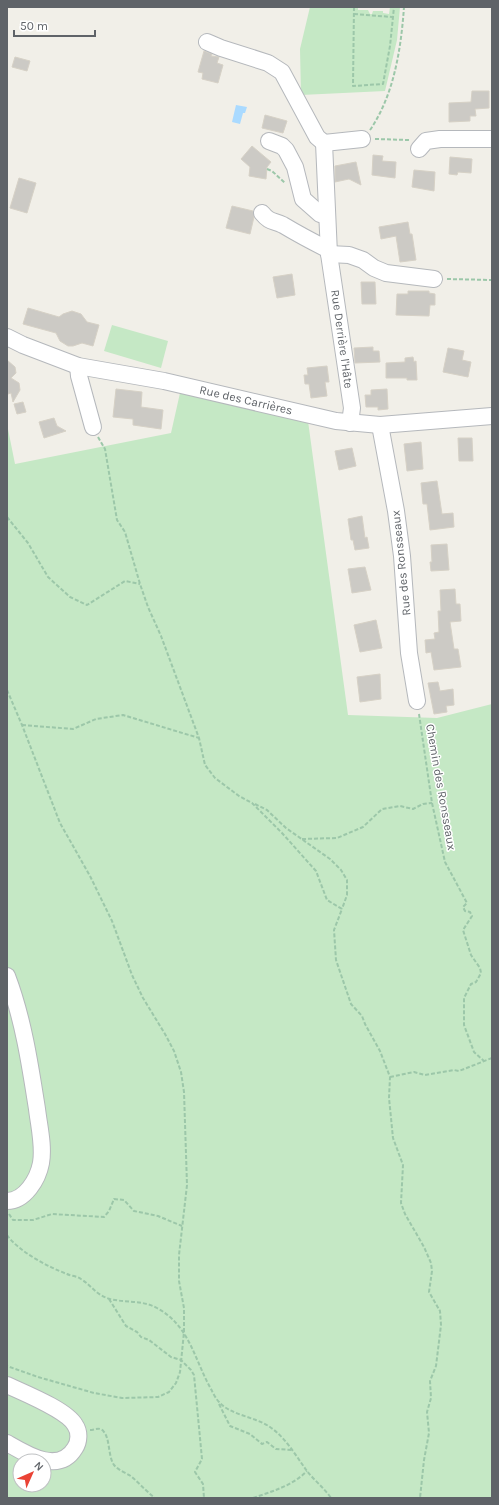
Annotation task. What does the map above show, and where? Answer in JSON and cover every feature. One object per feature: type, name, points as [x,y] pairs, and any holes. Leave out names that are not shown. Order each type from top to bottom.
[{"type":"street","points":[[207,42],[221,48],[268,62],[282,72],[317,137],[324,143],[362,139]]},
{"type":"street","points":[[423,145],[440,139],[492,139]]},
{"type":"street","points":[[269,141],[282,146],[286,150],[295,167],[304,199],[320,214],[326,216]]},
{"type":"street","name":"Rue Derrière l'Hâte","points":[[324,143],[326,216],[329,252],[352,408],[350,423]]},
{"type":"street","points":[[262,213],[267,220],[282,224],[296,234],[329,252],[349,255],[363,260],[374,268],[386,273],[434,279]]},
{"type":"street","name":"Rue des Carrières","points":[[7,337],[23,345],[78,366],[164,381],[350,423],[380,425],[492,416]]},
{"type":"street","points":[[78,366],[79,376],[93,427]]},
{"type":"street","name":"Rue des Ronsseaux","points":[[380,425],[396,512],[402,556],[409,653],[418,701]]},
{"type":"street","points":[[7,976],[14,994],[32,1074],[41,1140],[41,1162],[36,1178],[30,1188],[20,1197],[7,1201]]},
{"type":"street","points":[[7,1385],[57,1409],[69,1417],[76,1425],[78,1434],[77,1444],[72,1453],[64,1459],[52,1461],[32,1458],[7,1443]]},
{"type":"path","points":[[354,7],[353,86],[383,84],[390,46],[394,7]]},
{"type":"path","points":[[362,139],[378,118],[391,85],[400,48],[404,7]]},
{"type":"path","points":[[354,14],[392,17]]},
{"type":"path","points":[[362,139],[423,145]]},
{"type":"path","points":[[434,279],[492,280]]},
{"type":"path","points":[[93,427],[105,449],[118,520],[125,532],[148,608],[162,636],[199,738],[205,765],[216,778],[239,796],[267,810],[286,828],[330,859],[341,870],[347,880],[347,895],[334,930],[336,960],[351,1004],[362,1016],[380,1051],[390,1077],[389,1098],[393,1138],[404,1165],[401,1203],[405,1214],[424,1246],[431,1263],[432,1271],[429,1292],[440,1311],[441,1325],[436,1366],[430,1381],[431,1398],[427,1412],[429,1433],[424,1460],[420,1498]]},
{"type":"path","points":[[7,517],[28,543],[48,577],[70,597],[87,605],[125,581],[140,584]]},
{"type":"path","points":[[7,690],[60,823],[90,876],[112,921],[142,998],[166,1034],[174,1052],[181,1072],[184,1092],[187,1185],[179,1256],[179,1281],[184,1308],[184,1332],[180,1372],[176,1383],[169,1392],[158,1397],[122,1398],[94,1393],[38,1377],[7,1366]]},
{"type":"path","name":"Chemin des Ronsseaux","points":[[418,701],[432,803],[445,862],[467,903],[463,907],[465,911],[470,912],[472,916],[463,930],[471,955],[480,968],[481,973],[476,982],[471,984],[464,998],[464,1025],[474,1052],[484,1061]]},
{"type":"path","points":[[22,725],[73,729],[96,719],[123,715],[199,738]]},
{"type":"path","points":[[252,803],[282,833],[316,871],[328,900],[342,909]]},
{"type":"path","points":[[301,839],[337,838],[363,826],[382,809],[400,806],[413,809],[423,804],[432,803]]},
{"type":"path","points":[[390,1077],[414,1072],[425,1075],[454,1070],[459,1071],[492,1058]]},
{"type":"path","points":[[7,1212],[13,1220],[33,1220],[52,1214],[104,1217],[109,1211],[114,1199],[124,1200],[134,1211],[158,1216],[182,1226]]},
{"type":"path","points":[[7,1234],[12,1242],[22,1250],[67,1274],[80,1278],[96,1293],[109,1299],[123,1302],[142,1302],[157,1308],[172,1318],[191,1343],[205,1378],[230,1426],[250,1434],[262,1444],[267,1442],[276,1449],[294,1450]]},
{"type":"path","points":[[109,1299],[126,1326],[137,1332],[141,1337],[149,1340],[171,1357],[181,1360],[192,1370],[194,1375],[202,1459],[195,1472],[203,1484],[204,1498]]},
{"type":"path","points":[[219,1403],[270,1427],[294,1450],[307,1471],[331,1498]]},
{"type":"path","points":[[76,1425],[92,1430],[99,1428],[104,1431],[114,1465],[131,1476],[155,1498]]},
{"type":"path","points":[[253,1498],[285,1487],[294,1480],[299,1480],[307,1471]]},
{"type":"green space","points":[[310,7],[358,7],[358,10],[368,10],[370,14],[372,14],[373,11],[383,11],[383,13],[389,14],[390,7],[400,7],[397,40],[385,91],[301,95],[300,49]]},
{"type":"green space","points":[[112,325],[168,341],[161,368],[104,351]]},
{"type":"green space","points":[[180,393],[308,421],[348,715],[437,718],[492,704],[492,1498],[7,1498],[7,424],[15,464],[171,433]]},
{"type":"water","points":[[236,105],[247,107],[245,113],[243,113],[240,124],[232,122]]},
{"type":"building","points":[[204,51],[212,54],[211,56],[219,57],[217,63],[223,65],[218,83],[202,79],[203,73],[198,72]]},
{"type":"building","points":[[15,57],[30,61],[27,71],[12,67]]},
{"type":"building","points":[[472,91],[489,91],[489,108],[475,109],[476,116],[470,116],[470,121],[449,122],[449,103],[471,102]]},
{"type":"building","points":[[265,115],[287,121],[283,133],[262,128]]},
{"type":"building","points":[[252,146],[271,162],[267,167],[266,179],[249,176],[250,167],[241,159]]},
{"type":"building","points":[[373,155],[383,156],[382,161],[396,162],[395,178],[372,175]]},
{"type":"building","points":[[450,157],[472,159],[471,173],[458,172],[457,175],[449,174]]},
{"type":"building","points":[[356,162],[361,185],[349,179],[335,182],[335,166]]},
{"type":"building","points":[[414,170],[435,172],[434,191],[412,187]]},
{"type":"building","points":[[19,178],[36,183],[27,213],[10,208]]},
{"type":"building","points":[[232,206],[253,211],[254,217],[250,234],[226,228]]},
{"type":"building","points":[[408,222],[410,234],[412,234],[416,260],[400,262],[396,236],[381,239],[379,227]]},
{"type":"building","points":[[292,274],[295,295],[277,298],[273,277]]},
{"type":"building","points":[[361,282],[375,282],[376,304],[362,304]]},
{"type":"building","points":[[408,291],[429,291],[429,293],[435,294],[435,305],[430,305],[429,316],[396,315],[397,294],[408,294]]},
{"type":"building","points":[[28,308],[59,317],[72,311],[81,314],[87,322],[99,325],[93,346],[82,343],[68,346],[60,341],[56,333],[23,324]]},
{"type":"building","points":[[373,347],[373,351],[379,351],[380,362],[355,363],[354,348]]},
{"type":"building","points":[[448,348],[464,351],[462,360],[471,362],[468,377],[443,372]]},
{"type":"building","points":[[413,357],[414,362],[416,361],[417,380],[407,380],[407,378],[386,378],[386,363],[405,362],[405,358]]},
{"type":"building","points":[[7,360],[15,367],[16,373],[11,378],[19,383],[20,390],[13,402],[11,393],[8,394],[7,390]]},
{"type":"building","points":[[327,366],[329,382],[325,382],[327,396],[311,398],[309,384],[305,384],[304,375],[308,375],[307,368]]},
{"type":"building","points":[[116,389],[142,392],[141,407],[163,410],[161,429],[133,425],[133,419],[113,417]]},
{"type":"building","points":[[387,389],[388,409],[378,410],[378,407],[366,407],[365,395],[371,395],[371,390]]},
{"type":"building","points":[[23,402],[26,412],[17,414],[14,404]]},
{"type":"building","points":[[54,418],[57,426],[66,431],[44,438],[39,422]]},
{"type":"building","points":[[458,438],[472,438],[473,461],[459,461]]},
{"type":"building","points":[[421,442],[423,469],[407,471],[404,444]]},
{"type":"building","points":[[352,448],[356,466],[339,470],[335,451]]},
{"type":"building","points":[[437,481],[442,514],[453,513],[454,527],[430,530],[427,504],[423,504],[421,483]]},
{"type":"building","points":[[362,516],[365,538],[367,537],[369,548],[355,550],[353,540],[351,540],[348,519]]},
{"type":"building","points":[[447,544],[449,570],[431,571],[431,545]]},
{"type":"building","points":[[365,567],[371,590],[352,593],[348,569]]},
{"type":"building","points":[[455,589],[456,604],[460,604],[461,621],[450,622],[454,649],[458,649],[461,667],[434,670],[431,652],[426,653],[425,640],[435,639],[434,633],[439,632],[438,611],[441,611],[440,590]]},
{"type":"building","points":[[376,620],[382,648],[360,652],[354,625]]},
{"type":"building","points":[[380,674],[381,699],[360,702],[357,677]]},
{"type":"building","points":[[438,682],[440,691],[453,689],[454,705],[446,706],[447,712],[434,714],[428,683]]}]
